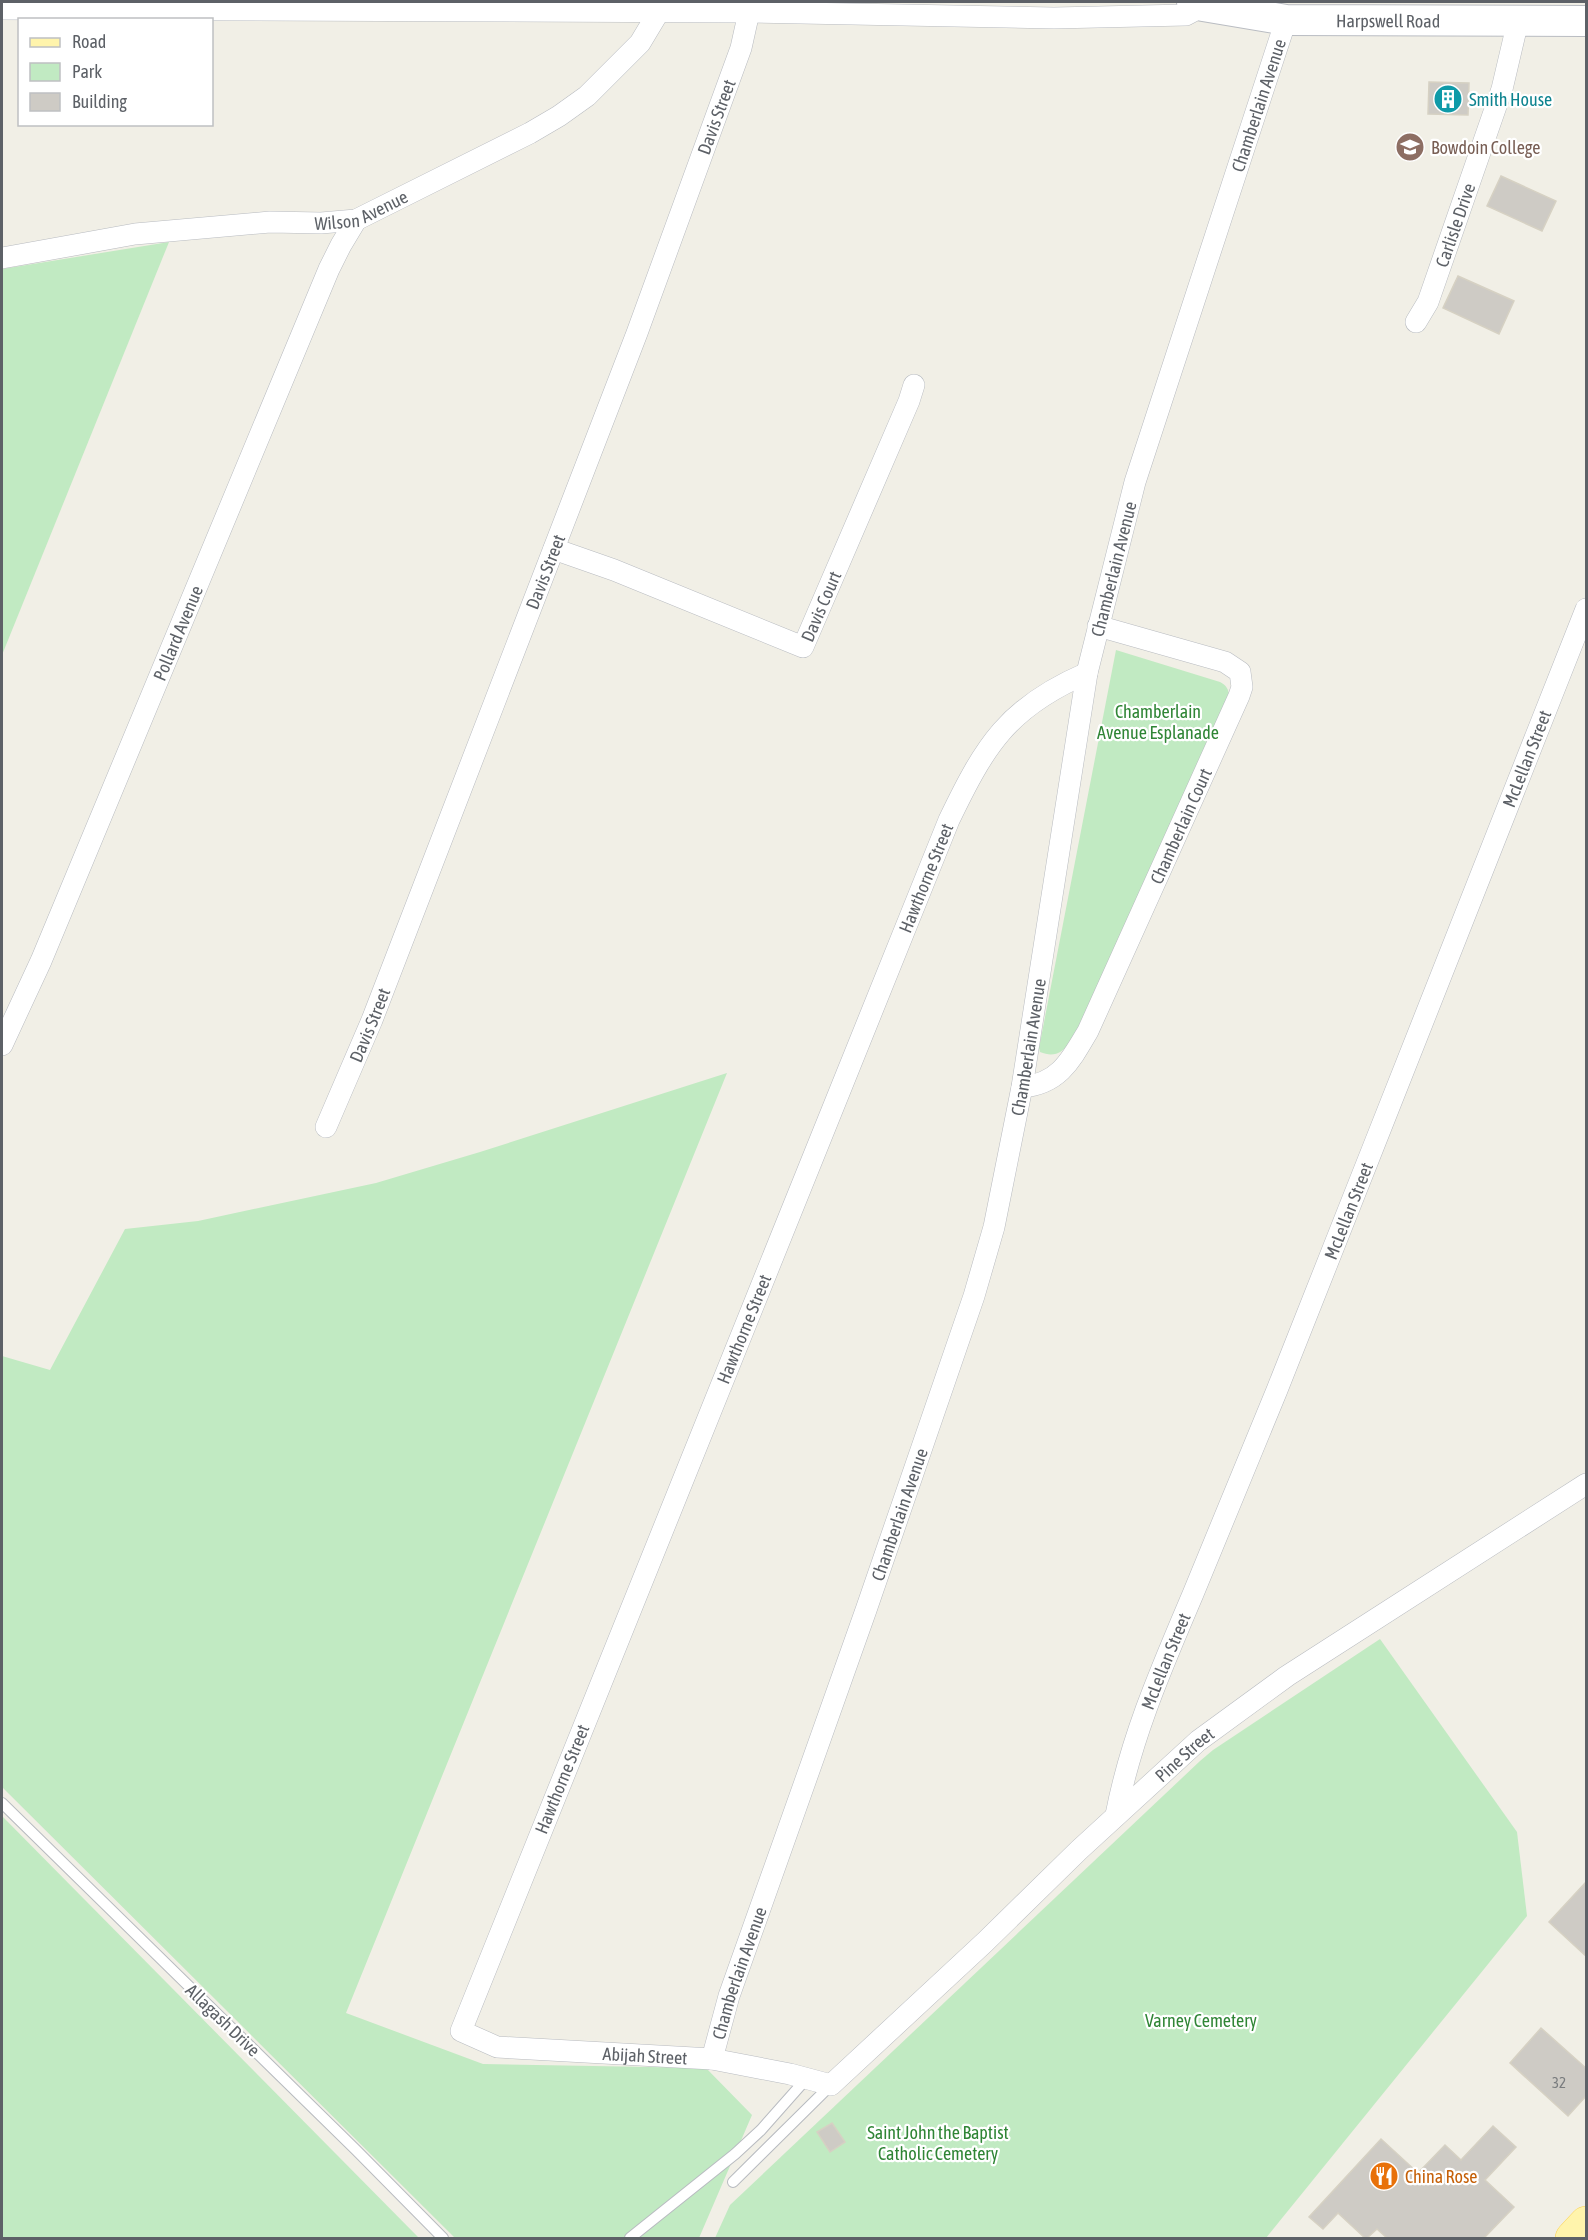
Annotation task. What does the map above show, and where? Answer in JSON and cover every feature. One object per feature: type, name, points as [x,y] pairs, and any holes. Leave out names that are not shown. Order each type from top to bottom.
[{"type":"main road","name":"Harpswell Road","points":[[1197,4],[1286,20],[1467,11],[1518,21],[1587,21]]},
{"type":"main road","points":[[1572,2238],[1587,2223]]},
{"type":"street","points":[[2,9],[749,12],[1080,18],[1186,15],[1197,4]]},
{"type":"street","name":"Davis Street","points":[[326,1127],[372,1020],[554,549],[704,152],[741,48],[749,12]]},
{"type":"street","name":"Wilson Avenue","points":[[2,258],[135,234],[270,222],[321,223],[356,220],[530,133],[559,116],[587,96],[634,50],[658,13]]},
{"type":"street","name":"Chamberlain Avenue","points":[[712,2059],[729,1996],[866,1610],[974,1296],[994,1227],[1022,1087],[1087,673],[1098,626],[1135,482],[1286,20]]},
{"type":"street","name":"Carlisle Drive","points":[[1416,322],[1428,302],[1502,89],[1518,21]]},
{"type":"street","name":"Pollard Avenue","points":[[2,1045],[41,961],[329,270],[340,245],[356,220]]},
{"type":"street","name":"Davis Court","points":[[554,549],[614,570],[803,647],[914,385]]},
{"type":"street","name":"McLellan Street","points":[[1116,1815],[1123,1777],[1145,1707],[1235,1494],[1587,609]]},
{"type":"street","name":"Chamberlain Court","points":[[1022,1087],[1039,1086],[1054,1077],[1071,1060],[1088,1031],[1242,687],[1240,672],[1225,662],[1098,626]]},
{"type":"street","name":"Hawthorne Street","points":[[461,2031],[949,820],[968,779],[988,746],[1010,722],[1051,690],[1087,673]]},
{"type":"street","name":"Pine Street","points":[[831,2085],[985,1942],[1116,1815],[1198,1741],[1287,1676],[1587,1484]]},
{"type":"street","name":"Abijah Street","points":[[461,2031],[497,2047],[712,2059],[831,2085]]},
{"type":"lane","name":"Allagash Drive","points":[[2,1803],[443,2238]]},
{"type":"lane","points":[[630,2238],[735,2154],[761,2130],[807,2078]]},
{"type":"lane","points":[[733,2182],[831,2085]]},
{"type":"green space","points":[[169,242],[2,655],[2,269]]},
{"type":"green space","name":"Chamberlain Avenue Esplanade","points":[[1116,650],[1220,682],[1227,688],[1229,697],[1083,1023],[1066,1047],[1055,1054],[1048,1054],[1040,1052],[1039,1048]]},
{"type":"green space","points":[[727,1073],[346,2013],[483,2064],[706,2068],[752,2115],[699,2238],[455,2238],[2,1787],[2,1356],[50,1370],[125,1229],[198,1221],[376,1183]]},
{"type":"green space","name":"Varney Cemetery","points":[[1380,1639],[1517,1832],[1527,1916],[1266,2238],[715,2238],[730,2205],[1200,1761],[1213,1750]]},
{"type":"green space","points":[[2,1816],[419,2238],[2,2238]]},
{"type":"building","name":"Smith House","points":[[1429,82],[1469,83],[1468,115],[1428,114]]},
{"type":"building","points":[[1501,176],[1556,201],[1542,231],[1487,206]]},
{"type":"building","points":[[1458,276],[1514,301],[1499,334],[1443,308]]},
{"type":"building","points":[[1587,1881],[1587,1957],[1549,1922]]},
{"type":"building","points":[[1541,2028],[1587,2069],[1587,2095],[1568,2116],[1510,2063]]},
{"type":"building","points":[[832,2123],[845,2142],[830,2152],[817,2132]]},
{"type":"building","name":"China Rose","points":[[1493,2126],[1516,2147],[1485,2180],[1514,2207],[1484,2238],[1387,2238],[1377,2229],[1365,2238],[1338,2213],[1323,2229],[1309,2217],[1381,2139],[1418,2173],[1445,2145],[1461,2160]]},
{"type":"place","name":"Smith House","points":[[1448,99]]},
{"type":"place","name":"Bowdoin College","points":[[1410,147]]},
{"type":"place","name":"China Rose","points":[[1384,2176]]},
{"type":"park label","name":"Saint John the Baptist Catholic Cemetery","points":[[938,2142]]}]
